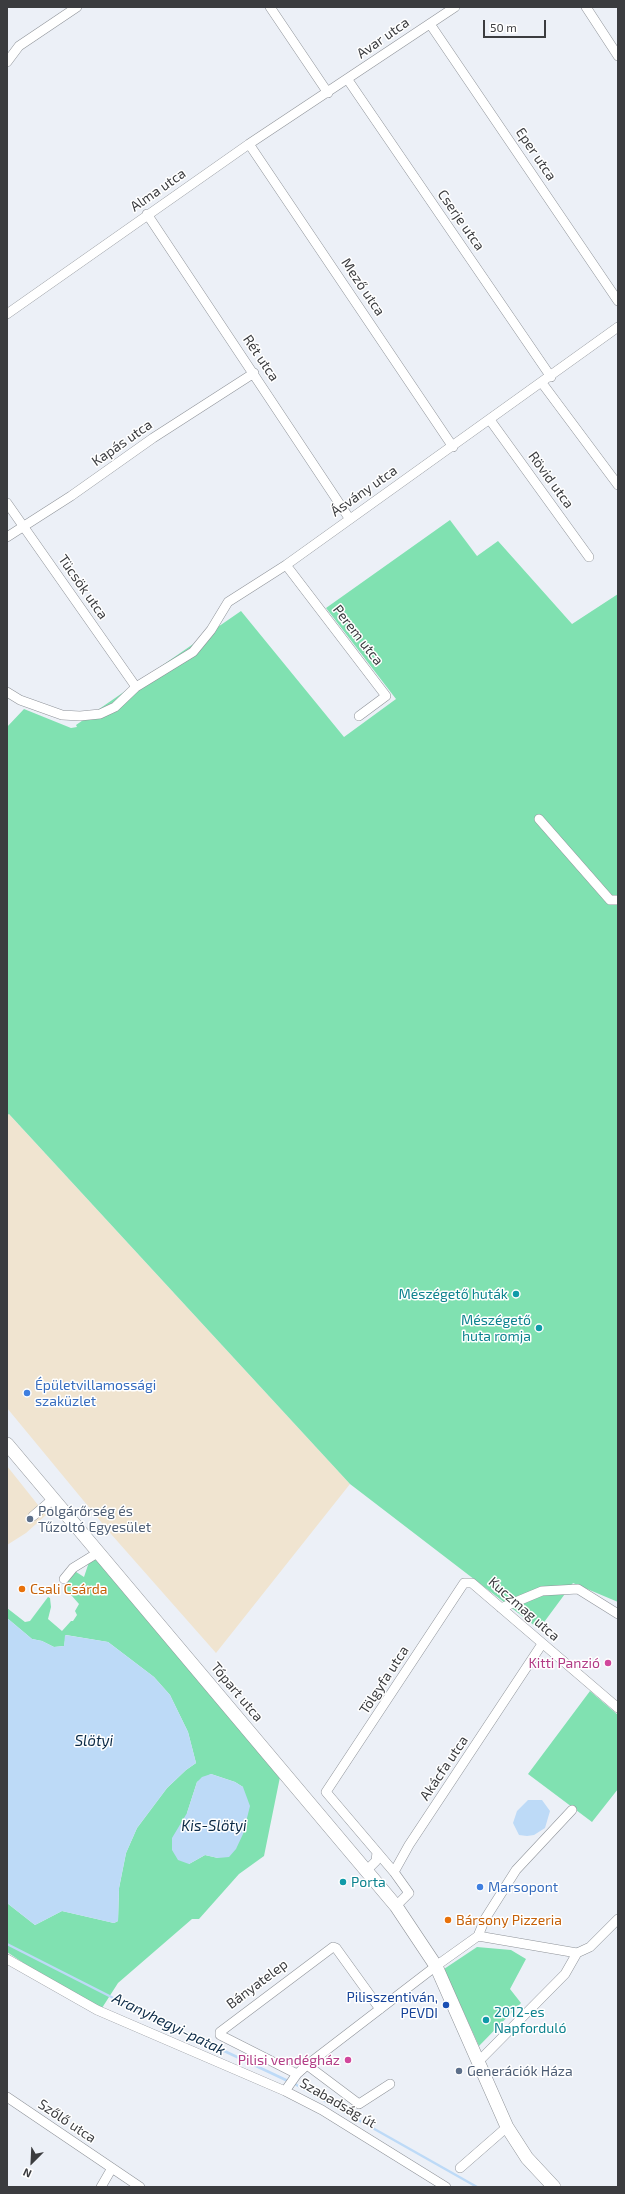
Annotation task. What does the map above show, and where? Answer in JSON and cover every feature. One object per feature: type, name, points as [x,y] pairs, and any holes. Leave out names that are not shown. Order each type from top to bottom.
[{"type":"main road","name":"Tópart utca","points":[[7,1444],[367,1870],[396,1906],[436,1966]]},
{"type":"main road","points":[[436,1966],[507,2127],[527,2158],[554,2187]]},
{"type":"street","points":[[7,62],[19,46],[77,7]]},
{"type":"street","points":[[270,7],[328,93]]},
{"type":"street","name":"Avar utca","points":[[328,93],[455,7]]},
{"type":"street","points":[[586,7],[618,56]]},
{"type":"street","name":"Eper utca","points":[[430,24],[618,301]]},
{"type":"street","name":"Cserje utca","points":[[348,80],[551,377]]},
{"type":"street","name":"Alma utca","points":[[7,314],[147,214],[249,144],[328,93]]},
{"type":"street","name":"Mező utca","points":[[249,144],[453,446]]},
{"type":"street","name":"Rét utca","points":[[147,214],[349,518]]},
{"type":"street","name":"Ásvány utca","points":[[7,692],[20,700],[55,712],[80,716],[100,714],[115,707],[136,687],[193,652],[211,630],[228,602],[286,565],[349,518],[551,377],[618,327]]},
{"type":"street","name":"Kapás utca","points":[[7,537],[71,496],[153,438],[254,373]]},
{"type":"street","points":[[542,383],[618,485]]},
{"type":"street","name":"Rövid utca","points":[[490,420],[589,557]]},
{"type":"street","name":"Tücsök utca","points":[[7,503],[136,687]]},
{"type":"street","name":"Perem utca","points":[[286,565],[386,696],[359,716]]},
{"type":"street","points":[[539,819],[610,900],[618,900]]},
{"type":"street","points":[[33,1516],[53,1499]]},
{"type":"street","points":[[64,1579],[73,1568],[98,1552]]},
{"type":"street","name":"Kuczmag utca","points":[[464,1583],[472,1583],[618,1708]]},
{"type":"street","name":"Tölgyfa utca","points":[[377,1852],[326,1792],[464,1583]]},
{"type":"street","points":[[501,1608],[542,1591],[578,1589],[618,1614]]},
{"type":"street","name":"Akácfa utca","points":[[394,1872],[409,1845],[542,1644]]},
{"type":"street","points":[[286,2090],[296,2076],[307,2065],[436,1966],[478,1936],[485,1919],[516,1870],[572,1810]]},
{"type":"street","points":[[367,1870],[376,1861],[377,1852]]},
{"type":"street","points":[[377,1852],[409,1893],[396,1906]]},
{"type":"street","points":[[478,1936],[577,1952],[590,1948],[618,1919]]},
{"type":"street","name":"Bányatelep","points":[[296,2076],[220,2035],[220,2032],[333,1947],[336,1948],[380,2009]]},
{"type":"street","points":[[478,2062],[565,1974],[577,1952]]},
{"type":"street","name":"Szabadság út","points":[[7,1959],[97,2010],[286,2090],[329,2114],[446,2187]]},
{"type":"street","points":[[307,2065],[359,2104],[390,2084]]},
{"type":"street","name":"Szőlő utca","points":[[7,2097],[140,2187]]},
{"type":"street","points":[[460,2168],[507,2127]]},
{"type":"street","points":[[101,2187],[112,2168]]},
{"type":"shaded area","points":[[8,1113],[350,1484],[216,1653],[111,1534],[7,1408]]},
{"type":"shaded area","points":[[7,1466],[46,1515],[26,1533],[7,1545]]},
{"type":"green space","points":[[450,520],[477,556],[498,541],[572,624],[618,594],[618,1602],[573,1583],[539,1629],[350,1484],[9,1114],[7,1115],[7,727],[24,709],[71,728],[77,727],[76,725],[241,611],[344,737],[396,699],[326,608]]},
{"type":"green space","points":[[97,1559],[280,1777],[264,1856],[239,1874],[199,1919],[192,1919],[118,1983],[102,2008],[31,1968],[7,1952],[7,1903],[35,1925],[62,1911],[114,1923],[118,1921],[119,1888],[126,1853],[137,1828],[167,1788],[186,1770],[196,1763],[188,1732],[170,1695],[154,1677],[108,1642],[66,1635],[64,1646],[54,1647],[42,1641],[32,1639],[7,1618],[7,1608],[25,1622],[30,1621],[48,1597],[50,1598],[51,1607],[48,1619],[62,1631],[77,1615],[75,1611],[79,1604],[65,1588],[70,1568],[84,1577],[89,1562]],"holes":[[[211,1774],[235,1782],[243,1787],[218,1858],[205,1855],[189,1864],[187,1813],[197,1782]]]},
{"type":"green space","points":[[590,1691],[618,1715],[618,1789],[592,1822],[528,1774]]},
{"type":"green space","points":[[477,1947],[511,1950],[526,1959],[510,1989],[521,2003],[479,2046],[444,1969]]},
{"type":"water","name":"Slötyi","points":[[7,1618],[32,1639],[42,1641],[54,1647],[64,1646],[65,1635],[108,1642],[154,1677],[170,1695],[188,1732],[196,1763],[186,1770],[167,1788],[137,1828],[126,1853],[119,1888],[118,1921],[114,1923],[62,1911],[35,1925],[7,1903]]},
{"type":"water","name":"Kis-Slötyi","points":[[211,1774],[235,1782],[243,1787],[250,1806],[243,1834],[236,1849],[229,1857],[218,1858],[205,1855],[189,1864],[178,1860],[172,1850],[172,1838],[187,1813],[197,1782],[202,1777]]},
{"type":"water","points":[[528,1800],[542,1800],[550,1811],[545,1828],[534,1835],[519,1835],[513,1823],[517,1811]]},
{"type":"waterway","name":"Aranyhegyi-patak","points":[[7,1944],[133,2008],[288,2081]]},
{"type":"waterway","name":"Aranyhegyi-patak","points":[[293,2083],[477,2187]]},
{"type":"place","name":"Mészégető huták","points":[[516,1294]]},
{"type":"place","name":"Mészégető huta romja","points":[[539,1328]]},
{"type":"place","name":"Épületvillamossági szaküzlet","points":[[27,1393]]},
{"type":"place","name":"Polgárőrség és Tűzoltó Egyesület","points":[[30,1519]]},
{"type":"place","name":"Csali Csárda","points":[[22,1589]]},
{"type":"place","name":"Kitti Panzió","points":[[608,1663]]},
{"type":"place","name":"Porta","points":[[343,1882]]},
{"type":"place","name":"Marsopont","points":[[480,1887]]},
{"type":"place","name":"Bársony Pizzeria","points":[[448,1920]]},
{"type":"place","name":"Pilisszentiván, PEVDI","points":[[446,2005]]},
{"type":"place","name":"2012-es Napforduló","points":[[486,2020]]},
{"type":"place","name":"Pilisi vendégház","points":[[348,2060]]},
{"type":"place","name":"Generációk Háza","points":[[459,2071]]}]
